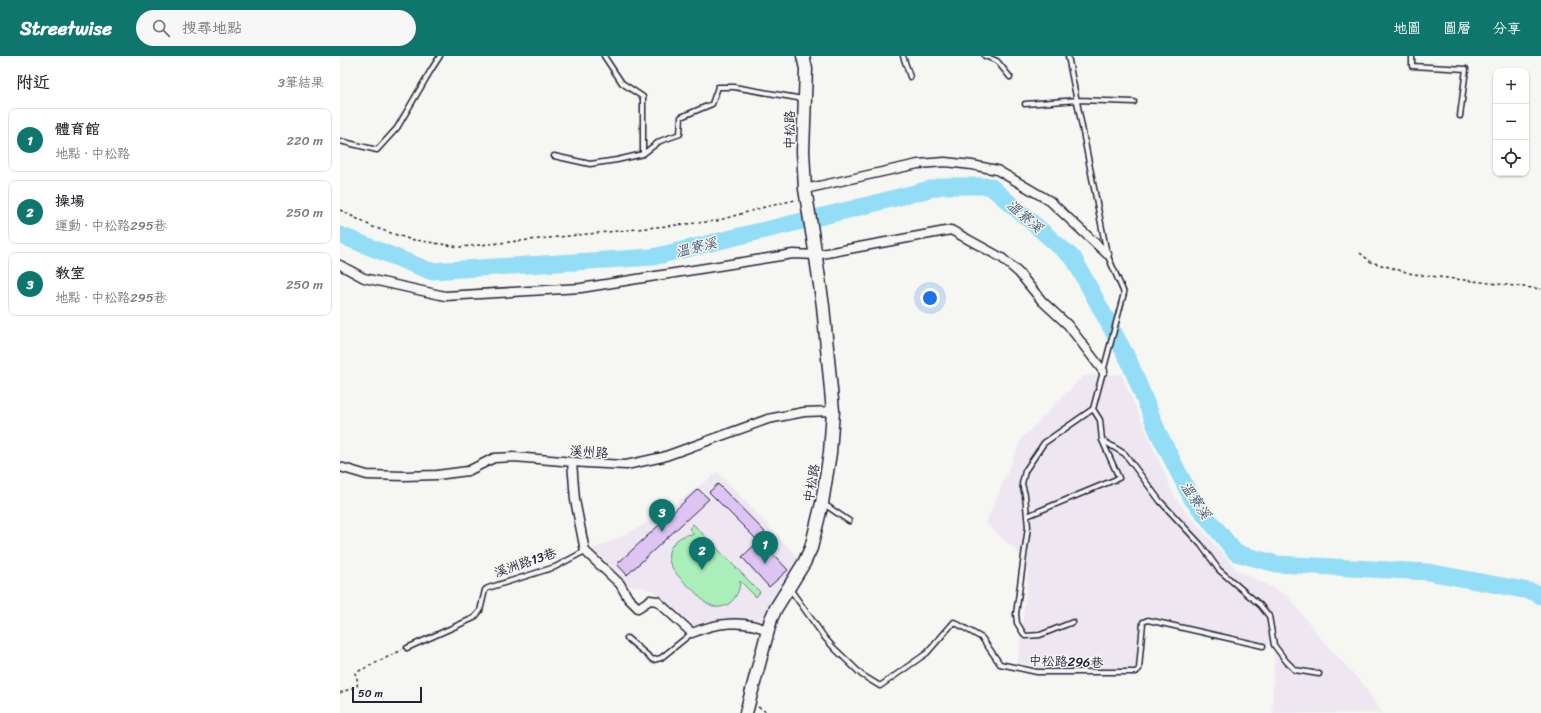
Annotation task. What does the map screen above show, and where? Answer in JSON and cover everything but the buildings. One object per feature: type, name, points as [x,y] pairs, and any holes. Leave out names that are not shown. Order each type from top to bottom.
[{"type":"street","name":"中松路","points":[[746,713],[767,630],[776,608],[804,563],[811,548],[822,503],[830,453],[833,410],[823,306],[806,197],[803,151],[806,69],[803,56]]},
{"type":"street","points":[[806,197],[918,164],[945,162],[972,165],[997,170],[1050,201],[1107,254]]},
{"type":"street","points":[[340,264],[364,278],[445,296],[581,288],[815,250],[951,230],[1002,258],[1019,273],[1042,301],[1068,325],[1103,371]]},
{"type":"street","name":"溪州路","points":[[340,467],[367,475],[404,476],[437,475],[468,471],[494,458],[514,457],[586,464],[626,465],[663,457],[768,419],[804,412],[833,410]]},
{"type":"street","points":[[572,462],[576,500],[585,551],[620,584],[628,598],[638,608],[650,600],[657,601],[692,633],[726,623],[757,626],[767,630]]},
{"type":"lane","points":[[340,141],[377,150],[397,128],[430,70],[440,56]]},
{"type":"lane","points":[[604,56],[622,83],[643,97],[643,154]]},
{"type":"lane","points":[[903,56],[910,77]]},
{"type":"lane","points":[[985,56],[997,61],[1010,77]]},
{"type":"lane","points":[[1068,56],[1078,100],[1107,254],[1124,293],[1093,409],[1044,443],[1025,471],[1022,484],[1025,495],[1028,527],[1016,614],[1018,623],[1025,636],[1040,635],[1073,622]]},
{"type":"lane","points":[[1412,56],[1412,66],[1466,69],[1460,116]]},
{"type":"lane","points":[[554,156],[590,164],[643,154],[660,142],[680,134],[681,117],[712,104],[718,87],[734,87],[804,99]]},
{"type":"lane","points":[[1025,104],[1078,100],[1134,102]]},
{"type":"lane","points":[[1027,516],[1119,478],[1102,440],[1100,420],[1093,409]]},
{"type":"lane","points":[[1102,440],[1124,454],[1160,501],[1202,545],[1219,570],[1260,605],[1269,616],[1274,645],[1286,661],[1295,670],[1319,674]]},
{"type":"lane","points":[[822,503],[849,521]]},
{"type":"lane","name":"溪洲路13巷","points":[[407,648],[474,618],[480,611],[485,590],[488,588],[555,567],[585,551]]},
{"type":"lane","name":"中松路296巷","points":[[789,587],[825,638],[834,648],[862,675],[880,686],[927,653],[954,622],[982,638],[1000,664],[1037,672],[1136,672],[1139,669],[1143,622],[1148,620],[1263,646]]},
{"type":"lane","points":[[627,638],[653,660],[661,658],[692,633]]},
{"type":"path","points":[[340,210],[373,227],[408,239],[460,247],[716,221],[806,197]]},
{"type":"path","points":[[1360,253],[1371,262],[1413,274],[1541,289]]},
{"type":"path","points":[[340,693],[357,686],[358,682],[355,673],[407,648]]},
{"type":"shaded area","points":[[1121,374],[1174,495],[1185,511],[1237,570],[1287,595],[1323,641],[1363,684],[1382,713],[1272,713],[1275,646],[1146,615],[1138,670],[1037,670],[1033,665],[1018,663],[1028,574],[1024,558],[986,523],[1022,438],[1083,376]]},
{"type":"shaded area","points":[[718,472],[804,564],[766,632],[752,626],[694,628],[653,591],[641,587],[623,586],[586,552],[629,533],[658,516]]},
{"type":"green space","points":[[693,524],[760,592],[756,597],[740,581],[738,592],[731,602],[722,607],[716,607],[703,601],[683,581],[670,563],[670,550],[674,543],[680,538],[685,535],[694,534],[689,529]]},
{"type":"waterway","name":"溫寮溪","points":[[340,235],[430,271],[653,257],[942,186],[990,186],[1074,259],[1129,361],[1158,432],[1192,499],[1236,553],[1277,564],[1428,572],[1534,592],[1541,596]]},
{"type":"place","name":"教室","points":[[662,532]]},
{"type":"place","name":"體育館","points":[[765,564]]},
{"type":"place","name":"操場","points":[[702,570]]}]
